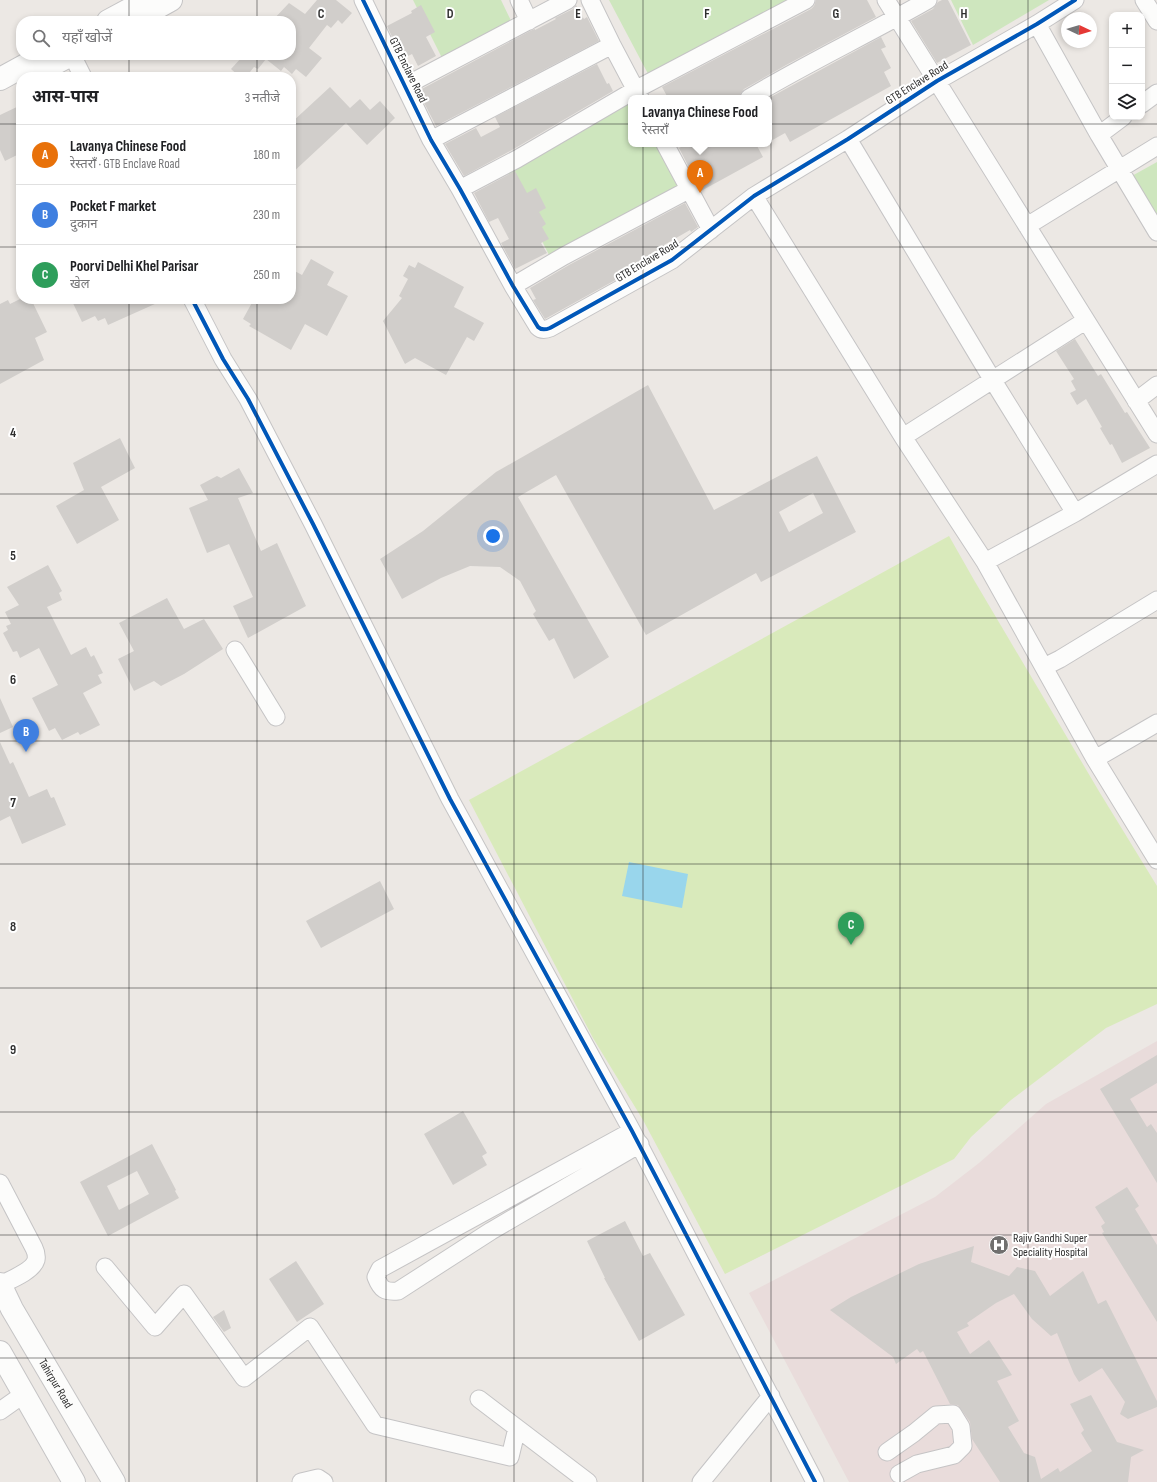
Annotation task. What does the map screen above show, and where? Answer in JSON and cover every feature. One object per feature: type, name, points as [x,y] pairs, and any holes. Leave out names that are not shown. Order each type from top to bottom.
[{"type":"main road","points":[[117,16],[147,0]]},
{"type":"main road","points":[[142,16],[171,0]]},
{"type":"main road","points":[[0,79],[35,60]]},
{"type":"main road","points":[[39,72],[61,60]]},
{"type":"main road","points":[[0,93],[16,84]]},
{"type":"main road","name":"Tahirpur Road","points":[[0,1285],[12,1309],[114,1482]]},
{"type":"main road","points":[[0,1352],[74,1482]]},
{"type":"street","name":"GTB Enclave Road","points":[[363,0],[431,140],[460,189],[513,286],[540,329],[550,328],[672,260],[754,196],[848,139],[937,81],[1037,24],[1075,0]]},
{"type":"street","points":[[519,0],[529,21]]},
{"type":"street","points":[[405,86],[568,0]]},
{"type":"street","points":[[590,0],[638,94],[806,0]]},
{"type":"street","points":[[886,0],[1085,321],[1157,434]]},
{"type":"street","points":[[754,95],[928,0]]},
{"type":"street","points":[[1144,0],[1157,21]]},
{"type":"street","points":[[1037,24],[1099,135],[1157,232]]},
{"type":"street","points":[[431,140],[612,45]]},
{"type":"street","points":[[74,60],[80,72]]},
{"type":"street","points":[[1145,102],[1157,93]]},
{"type":"street","points":[[460,189],[628,99]]},
{"type":"street","points":[[1099,135],[1120,120]]},
{"type":"street","points":[[848,139],[992,379],[1075,513]]},
{"type":"street","points":[[1027,226],[1157,146]]},
{"type":"street","points":[[669,147],[711,230]]},
{"type":"street","points":[[513,286],[564,256],[690,189]]},
{"type":"street","points":[[754,196],[903,437],[985,562],[1095,759],[1157,860]]},
{"type":"street","points":[[195,304],[223,359],[248,399],[310,517],[450,799],[636,1138],[816,1482]]},
{"type":"street","points":[[903,437],[1085,321]]},
{"type":"street","points":[[1136,401],[1157,385]]},
{"type":"street","points":[[985,562],[1075,513],[1157,464]]},
{"type":"street","points":[[1044,667],[1060,659],[1157,600]]},
{"type":"street","points":[[235,650],[276,717]]},
{"type":"street","points":[[1095,759],[1157,723]]},
{"type":"street","points":[[636,1138],[398,1291],[388,1292],[380,1286],[376,1277],[380,1269],[636,1138]]},
{"type":"street","points":[[0,1183],[37,1255],[36,1262],[32,1267],[0,1285]]},
{"type":"street","points":[[106,1267],[155,1327],[184,1294],[244,1378],[310,1327],[375,1425],[510,1457],[517,1428]]},
{"type":"street","points":[[0,1412],[24,1394]]},
{"type":"street","points":[[700,1482],[771,1396]]},
{"type":"street","points":[[479,1399],[588,1482]]},
{"type":"street","points":[[887,1452],[936,1415],[952,1414],[962,1427],[963,1446],[954,1455],[917,1464],[899,1474]]},
{"type":"street","points":[[301,1482],[318,1478],[324,1482]]},
{"type":"shaded area","name":"Rajiv Gandhi Super Speciality Hospital","points":[[1157,1041],[1157,1482],[849,1482],[749,1293],[935,1197],[979,1163],[1046,1104]]},
{"type":"green space","points":[[413,0],[501,0],[515,29],[444,62]]},
{"type":"green space","points":[[609,0],[807,0],[655,87]]},
{"type":"green space","points":[[951,0],[1049,0],[973,45]]},
{"type":"green space","points":[[628,104],[628,147],[662,147],[687,194],[553,263],[505,167]]},
{"type":"green space","points":[[1157,162],[1157,219],[1130,177]]},
{"type":"green space","points":[[949,536],[1100,793],[1157,886],[1157,1004],[1106,1028],[1011,1100],[971,1137],[954,1159],[725,1274],[643,1120],[593,1038],[469,800]]},
{"type":"water","points":[[629,862],[688,874],[682,908],[622,896]]},
{"type":"building","points":[[317,0],[336,0],[352,13],[342,24],[338,20],[331,28],[327,25],[309,48],[322,58],[306,77],[296,69],[294,72],[290,72],[284,67],[281,71],[267,60],[296,60],[296,16],[277,16],[289,3],[305,14]]},
{"type":"building","points":[[816,0],[867,0],[876,17],[744,89],[740,95],[666,95],[662,87],[811,9]]},
{"type":"building","points":[[948,0],[971,45],[937,63],[911,21],[933,9],[938,2]]},
{"type":"building","points":[[421,5],[435,32],[426,37],[436,56],[418,66],[412,54],[406,57],[403,50],[399,52],[387,26],[412,13],[411,11]]},
{"type":"building","points":[[576,5],[584,19],[587,17],[599,41],[436,126],[418,91],[532,30],[535,30],[556,19],[555,18],[573,9]]},
{"type":"building","points":[[881,37],[886,47],[881,49],[891,68],[884,72],[891,86],[790,142],[785,133],[772,140],[772,96]]},
{"type":"building","points":[[239,60],[265,60],[258,69],[254,67],[250,72],[234,72],[231,69]]},
{"type":"building","points":[[597,64],[607,84],[609,83],[613,91],[512,150],[464,176],[445,144],[476,128],[481,137],[500,127],[495,117]]},
{"type":"building","points":[[330,87],[350,108],[360,99],[370,110],[380,101],[395,118],[367,145],[346,123],[296,169],[296,118]]},
{"type":"building","points":[[16,107],[16,156],[5,161],[0,150],[0,115]]},
{"type":"building","points":[[758,147],[763,157],[701,191],[679,148]]},
{"type":"building","points":[[515,171],[527,193],[536,188],[546,208],[539,212],[546,224],[542,227],[549,239],[541,243],[547,253],[515,269],[501,243],[509,239],[498,218],[489,222],[474,193]]},
{"type":"building","points":[[685,203],[698,227],[664,245],[666,252],[545,319],[533,300],[536,299],[530,288],[569,265]]},
{"type":"building","points":[[311,259],[334,272],[327,285],[348,296],[327,336],[305,324],[291,350],[249,326],[251,324],[243,319],[251,304],[296,304],[296,272],[302,275]]},
{"type":"building","points":[[418,262],[464,287],[454,307],[484,323],[474,341],[467,337],[446,375],[415,358],[405,364],[383,321],[402,298],[399,296],[408,279],[403,276],[409,265],[415,268]]},
{"type":"building","points":[[8,300],[10,304],[16,301],[16,304],[33,304],[47,332],[35,338],[44,360],[0,384],[0,304]]},
{"type":"building","points":[[73,304],[155,304],[108,325],[105,318],[98,321],[95,316],[82,322]]},
{"type":"building","points":[[1075,339],[1098,376],[1101,374],[1125,413],[1127,412],[1150,448],[1122,463],[1112,444],[1110,445],[1100,428],[1102,427],[1086,399],[1077,405],[1070,393],[1076,390],[1071,381],[1074,379],[1056,351]]},
{"type":"building","points":[[648,385],[714,510],[817,456],[856,532],[761,582],[756,573],[646,635],[556,475],[518,497],[609,657],[574,679],[554,638],[549,641],[533,614],[536,611],[520,581],[500,567],[470,566],[441,578],[402,599],[380,559],[423,531],[496,472]],"holes":[[[813,493],[823,513],[789,532],[779,512]]]},
{"type":"building","points":[[120,438],[135,468],[101,487],[119,520],[77,544],[56,506],[84,490],[73,463]]},
{"type":"building","points":[[239,468],[253,493],[238,498],[261,551],[277,543],[306,606],[248,638],[233,606],[253,597],[229,544],[207,553],[189,508],[208,500],[200,485],[217,476],[221,478]]},
{"type":"building","points":[[48,565],[62,591],[59,593],[62,600],[47,607],[71,655],[86,647],[91,657],[94,655],[103,673],[98,675],[102,683],[83,693],[100,725],[80,735],[78,732],[62,740],[55,728],[49,731],[32,698],[58,685],[39,648],[20,658],[17,651],[13,652],[3,633],[8,630],[6,626],[11,624],[5,612],[19,605],[7,587]]},
{"type":"building","points":[[167,598],[184,629],[204,619],[223,649],[184,674],[161,686],[154,681],[134,691],[118,659],[134,651],[119,623]]},
{"type":"building","points":[[0,698],[13,727],[0,733]]},
{"type":"building","points":[[0,742],[10,764],[13,762],[29,797],[47,789],[51,798],[54,797],[66,825],[22,844],[10,816],[0,821]]},
{"type":"building","points":[[380,881],[394,909],[321,948],[306,921]]},
{"type":"building","points":[[1157,1055],[1157,1083],[1130,1099],[1147,1127],[1151,1124],[1157,1133],[1157,1183],[1100,1089]]},
{"type":"building","points":[[463,1111],[487,1153],[482,1156],[487,1165],[453,1185],[424,1134]]},
{"type":"building","points":[[152,1144],[179,1198],[108,1236],[80,1182]],"holes":[[[137,1171],[149,1194],[119,1210],[107,1186]]]},
{"type":"building","points":[[1127,1187],[1139,1206],[1135,1209],[1157,1245],[1157,1322],[1102,1233],[1104,1232],[1101,1226],[1105,1223],[1095,1207]]},
{"type":"building","points":[[625,1221],[643,1256],[650,1253],[685,1315],[639,1341],[604,1278],[587,1241]]},
{"type":"building","points":[[974,1246],[971,1262],[1009,1276],[1017,1267],[1035,1271],[1050,1296],[1083,1271],[1098,1304],[1106,1300],[1157,1401],[1157,1407],[1128,1419],[1120,1414],[1125,1402],[1102,1368],[1079,1382],[1074,1374],[1057,1333],[1051,1336],[1032,1319],[1014,1294],[996,1303],[967,1323],[969,1326],[957,1332],[970,1354],[989,1340],[1012,1375],[997,1381],[1019,1421],[1008,1427],[1024,1453],[1035,1457],[1041,1479],[1058,1468],[1060,1472],[1092,1451],[1081,1433],[1084,1430],[1070,1404],[1091,1395],[1117,1442],[1144,1450],[1131,1457],[1128,1482],[1000,1482],[972,1439],[970,1422],[958,1405],[950,1404],[923,1351],[920,1353],[917,1349],[896,1364],[893,1357],[830,1310],[851,1297],[919,1264]]},
{"type":"building","points":[[296,1261],[324,1304],[297,1322],[269,1279]]},
{"type":"building","points":[[224,1310],[231,1328],[224,1332],[213,1317]]},
{"type":"cycle path","points":[[363,0],[431,140],[460,189],[513,286],[540,329],[550,328],[672,260],[754,196],[848,139],[937,81],[1037,24],[1075,0]]},
{"type":"cycle path","points":[[195,304],[223,359],[248,399],[313,524],[450,799],[632,1131],[815,1482]]},
{"type":"place","name":"Lavanya Chinese Food","points":[[700,193]]},
{"type":"place","name":"Pocket F market","points":[[26,752]]},
{"type":"place","name":"Poorvi Delhi Khel Parisar","points":[[851,945]]},
{"type":"place","name":"Rajiv Gandhi Super Speciality Hospital","points":[[999,1245]]}]
